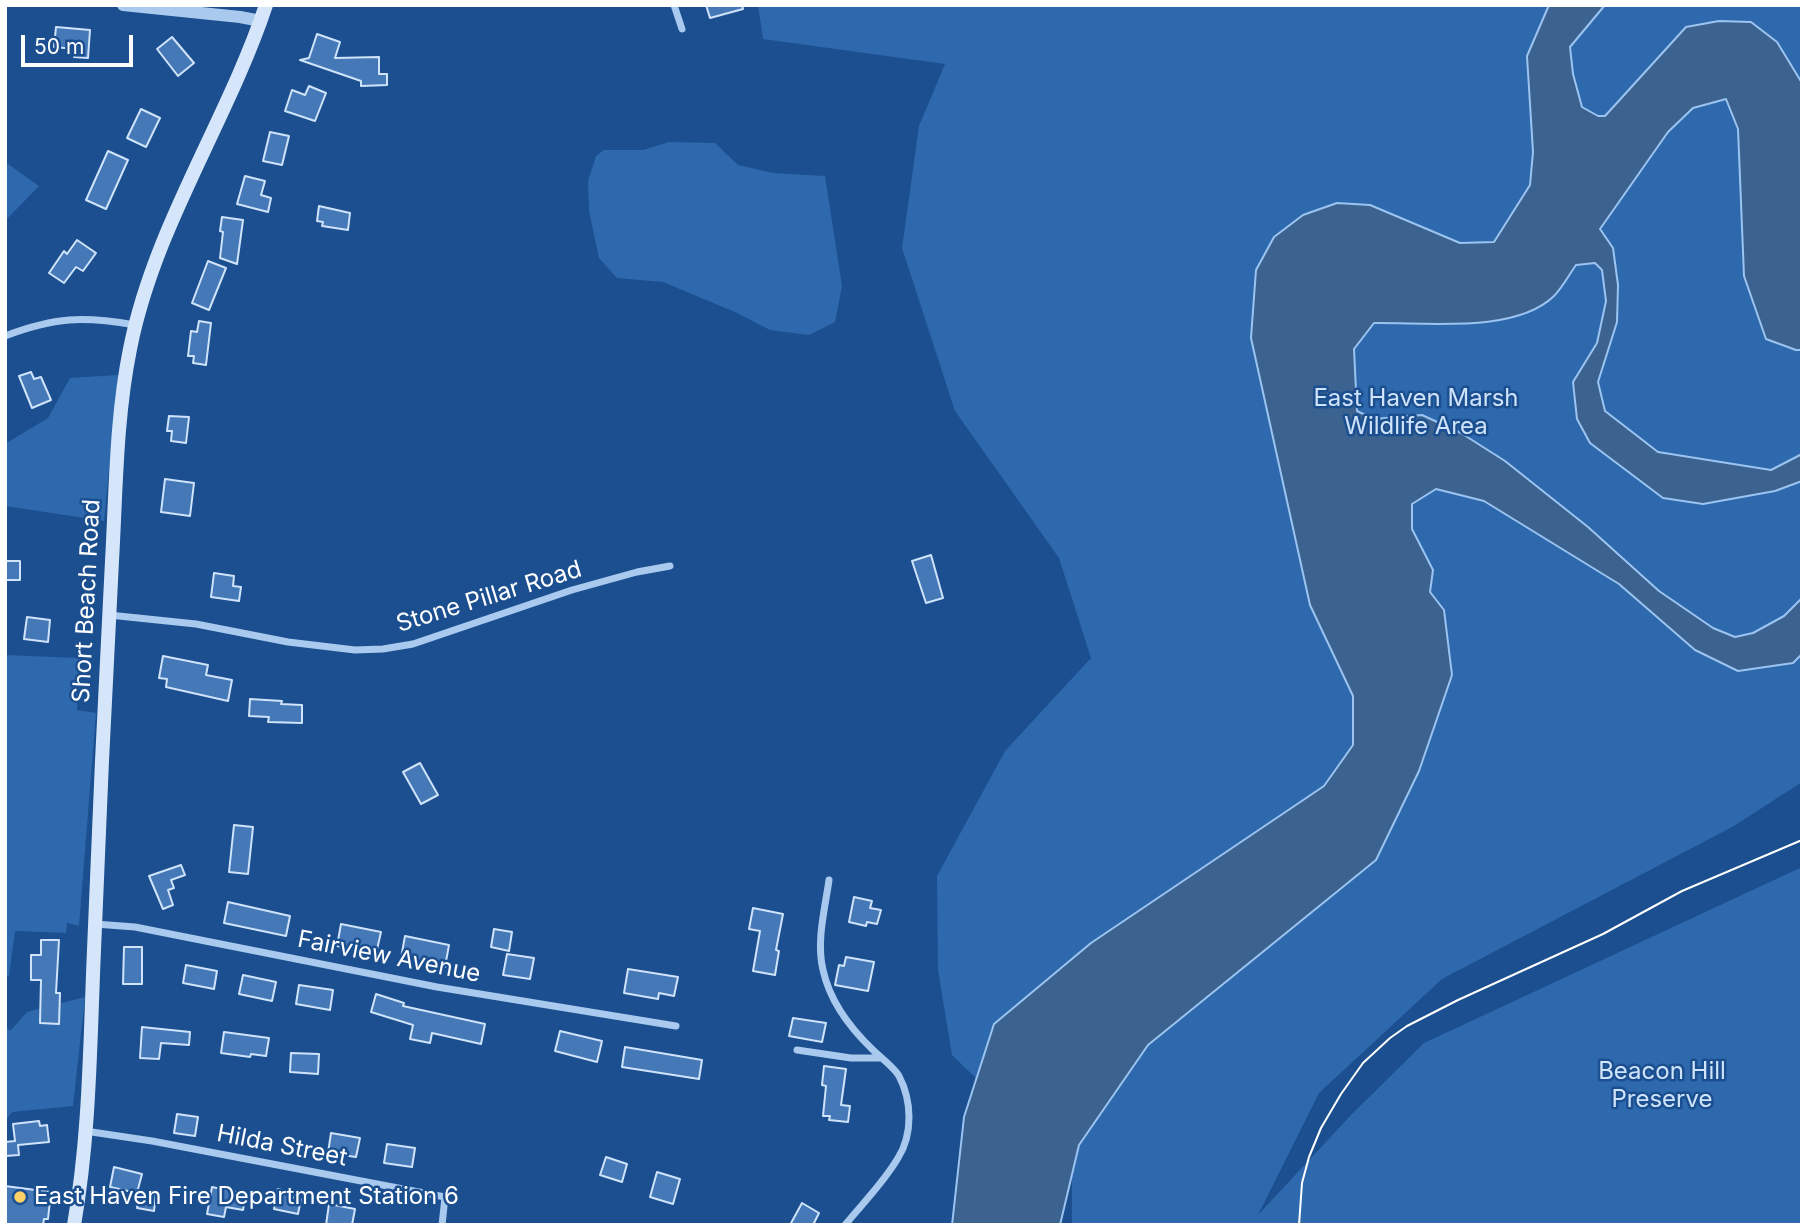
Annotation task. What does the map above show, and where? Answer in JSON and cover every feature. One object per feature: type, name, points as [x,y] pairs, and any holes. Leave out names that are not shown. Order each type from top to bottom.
[{"type":"main road","name":"Short Beach Road","points":[[74,1225],[85,1131],[109,615],[122,411],[130,350],[146,290],[166,236],[225,107],[266,5]]},
{"type":"street","points":[[123,5],[261,21]]},
{"type":"street","points":[[674,5],[682,29]]},
{"type":"street","points":[[5,336],[63,319],[102,319],[135,325]]},
{"type":"street","name":"Stone Pillar Road","points":[[109,615],[196,624],[288,642],[355,650],[383,649],[413,644],[572,590],[670,566]]},
{"type":"street","points":[[829,880],[820,950],[823,970],[832,995],[844,1017],[898,1074],[909,1101],[907,1137],[900,1156],[845,1225]]},
{"type":"street","name":"Fairview Avenue","points":[[95,924],[135,927],[437,987],[676,1026]]},
{"type":"street","points":[[797,1050],[851,1058],[881,1058]]},
{"type":"street","name":"Hilda Street","points":[[85,1131],[152,1141],[444,1197],[442,1225]]},
{"type":"green space","name":"East Haven Marsh Wildlife Area","points":[[758,5],[1802,5],[1802,782],[1734,826],[1442,979],[1319,1093],[1258,1215],[1351,1115],[1424,1043],[1802,867],[1802,1225],[1072,1225],[1072,1172],[952,1055],[938,970],[937,876],[1005,751],[1091,658],[1059,558],[955,411],[902,248],[919,126],[945,64],[763,39]]},
{"type":"green space","points":[[669,142],[715,143],[738,165],[773,173],[825,176],[842,286],[835,322],[809,335],[770,330],[663,282],[617,278],[599,258],[589,211],[588,181],[596,156],[604,150],[643,150]]},
{"type":"green space","points":[[5,162],[39,186],[5,221]]},
{"type":"green space","points":[[118,375],[104,521],[5,506],[5,444],[48,418],[70,378]]},
{"type":"green space","points":[[5,655],[79,658],[77,710],[96,713],[79,926],[67,923],[66,933],[15,931],[9,976],[5,977]]},
{"type":"green space","points":[[85,997],[73,1106],[12,1112],[5,1121],[5,1025],[10,1031],[27,1012]]},
{"type":"shaded area","points":[[1549,5],[1605,5],[1570,47],[1573,74],[1582,107],[1598,116],[1605,116],[1686,27],[1719,21],[1751,22],[1777,42],[1802,83],[1802,350],[1766,339],[1744,276],[1738,129],[1726,99],[1693,108],[1668,132],[1600,229],[1613,248],[1618,285],[1617,322],[1598,382],[1605,411],[1658,452],[1771,470],[1802,454],[1802,481],[1775,491],[1703,504],[1663,498],[1590,443],[1577,419],[1573,382],[1597,343],[1606,301],[1602,270],[1595,263],[1576,265],[1554,296],[1537,308],[1517,316],[1468,323],[1374,323],[1354,349],[1357,411],[1374,419],[1422,415],[1461,433],[1505,461],[1588,527],[1659,591],[1713,628],[1735,637],[1753,633],[1784,616],[1802,598],[1802,654],[1793,663],[1738,671],[1695,650],[1619,584],[1484,501],[1436,489],[1412,504],[1412,529],[1433,570],[1430,592],[1444,610],[1452,675],[1419,771],[1376,860],[1148,1045],[1079,1145],[1060,1225],[952,1225],[964,1117],[994,1024],[1091,943],[1324,786],[1353,745],[1353,696],[1310,605],[1251,338],[1256,270],[1274,237],[1303,215],[1337,203],[1370,205],[1460,243],[1494,242],[1530,185],[1533,152],[1527,56]]},
{"type":"building","points":[[706,5],[742,5],[743,9],[710,18]]},
{"type":"building","points":[[56,27],[90,30],[88,58],[74,57],[75,49],[54,47]]},
{"type":"building","points":[[317,34],[340,42],[335,58],[379,57],[379,74],[387,74],[387,85],[361,86],[361,81],[300,60],[309,58]]},
{"type":"building","points":[[172,37],[194,63],[178,76],[157,49]]},
{"type":"building","points":[[309,86],[326,93],[315,121],[285,111],[292,90],[305,95]]},
{"type":"building","points":[[141,109],[160,118],[146,147],[127,138]]},
{"type":"building","points":[[270,132],[289,136],[282,165],[263,161]]},
{"type":"building","points":[[108,151],[128,160],[106,209],[86,200]]},
{"type":"building","points":[[245,176],[265,181],[261,195],[271,198],[268,212],[237,204]]},
{"type":"building","points":[[319,206],[350,213],[348,230],[322,226],[323,222],[317,221]]},
{"type":"building","points":[[222,217],[243,220],[237,264],[220,258]]},
{"type":"building","points":[[77,240],[96,253],[83,271],[76,267],[64,283],[49,273],[64,251],[67,254]]},
{"type":"building","points":[[208,261],[226,268],[209,310],[192,303]]},
{"type":"building","points":[[199,321],[211,323],[206,365],[193,363],[194,356],[188,356],[191,331],[197,332]]},
{"type":"building","points":[[31,372],[34,379],[41,377],[51,400],[32,408],[19,376]]},
{"type":"building","points":[[169,416],[189,417],[186,443],[171,441],[172,431],[167,431]]},
{"type":"building","points":[[165,479],[194,483],[190,516],[161,512]]},
{"type":"building","points":[[931,555],[943,598],[926,603],[912,561]]},
{"type":"building","points":[[5,561],[20,561],[20,580],[5,580]]},
{"type":"building","points":[[214,573],[234,576],[233,586],[241,587],[239,601],[211,597]]},
{"type":"building","points":[[27,617],[50,620],[48,642],[24,639]]},
{"type":"building","points":[[163,656],[208,665],[206,675],[232,680],[228,701],[166,687],[167,679],[159,678]]},
{"type":"building","points":[[250,699],[302,705],[302,723],[268,722],[269,717],[249,716]]},
{"type":"building","points":[[420,763],[438,795],[421,804],[403,772]]},
{"type":"building","points":[[234,825],[253,827],[248,874],[229,872]]},
{"type":"building","points":[[181,865],[185,875],[171,880],[174,888],[168,890],[173,905],[163,909],[149,876]]},
{"type":"building","points":[[854,897],[872,901],[870,908],[881,910],[877,924],[867,922],[866,926],[849,922]]},
{"type":"building","points":[[228,902],[290,916],[286,936],[224,923]]},
{"type":"building","points":[[753,908],[783,914],[776,950],[779,951],[775,975],[753,971],[760,931],[749,929]]},
{"type":"building","points":[[341,924],[381,932],[376,954],[337,946]]},
{"type":"building","points":[[494,929],[512,932],[509,951],[491,947]]},
{"type":"building","points":[[405,936],[449,945],[445,967],[401,958]]},
{"type":"building","points":[[41,940],[59,940],[56,993],[60,993],[59,1024],[40,1023],[41,980],[31,980],[31,955],[41,955]]},
{"type":"building","points":[[124,947],[142,947],[142,984],[123,984]]},
{"type":"building","points":[[507,954],[534,958],[530,979],[503,975]]},
{"type":"building","points":[[846,957],[874,962],[868,991],[835,985],[839,965],[844,966]]},
{"type":"building","points":[[186,965],[217,971],[214,989],[183,983]]},
{"type":"building","points":[[628,969],[678,977],[674,996],[659,993],[658,999],[624,993]]},
{"type":"building","points":[[243,975],[276,982],[272,1001],[239,994]]},
{"type":"building","points":[[299,985],[333,990],[330,1010],[296,1004]]},
{"type":"building","points":[[376,994],[404,1003],[403,1006],[485,1024],[481,1044],[432,1033],[430,1043],[410,1039],[413,1025],[371,1012]]},
{"type":"building","points":[[793,1018],[826,1023],[822,1042],[789,1036]]},
{"type":"building","points":[[142,1027],[190,1032],[189,1045],[161,1043],[159,1059],[140,1058]]},
{"type":"building","points":[[560,1031],[602,1041],[597,1062],[555,1051]]},
{"type":"building","points":[[224,1032],[269,1038],[266,1056],[221,1053]]},
{"type":"building","points":[[625,1047],[702,1060],[699,1079],[622,1067]]},
{"type":"building","points":[[291,1053],[319,1054],[318,1074],[290,1072]]},
{"type":"building","points":[[824,1066],[846,1069],[841,1105],[850,1106],[848,1122],[829,1120],[830,1116],[823,1116],[826,1086],[822,1085]]},
{"type":"building","points":[[177,1114],[198,1117],[195,1136],[174,1133]]},
{"type":"building","points":[[39,1121],[40,1126],[47,1125],[49,1142],[18,1145],[19,1155],[5,1156],[5,1142],[15,1141],[13,1124]]},
{"type":"building","points":[[331,1133],[360,1138],[356,1157],[328,1153]]},
{"type":"building","points":[[387,1144],[415,1148],[412,1167],[384,1163]]},
{"type":"building","points":[[606,1157],[627,1164],[622,1182],[600,1175]]},
{"type":"building","points":[[114,1167],[142,1174],[137,1193],[110,1187]]},
{"type":"building","points":[[657,1172],[680,1179],[673,1204],[650,1197]]},
{"type":"building","points":[[5,1186],[51,1192],[48,1219],[44,1219],[43,1225],[5,1224]]},
{"type":"building","points":[[212,1187],[246,1194],[243,1210],[226,1207],[224,1217],[207,1214]]},
{"type":"building","points":[[278,1189],[293,1193],[292,1197],[301,1199],[298,1214],[274,1209]]},
{"type":"building","points":[[140,1193],[156,1195],[154,1211],[137,1208]]},
{"type":"building","points":[[802,1203],[819,1213],[813,1225],[790,1225]]},
{"type":"building","points":[[329,1204],[355,1209],[352,1225],[326,1225]]},
{"type":"tram line","points":[[1299,1225],[1302,1183],[1321,1128],[1363,1063],[1390,1038],[1407,1026],[1458,1000],[1603,934],[1682,891],[1802,840]]},
{"type":"place","name":"East Haven Fire Department Station 6","points":[[20,1197]]},
{"type":"park label","name":"Beacon Hill Preserve","points":[[1662,1086]]}]
